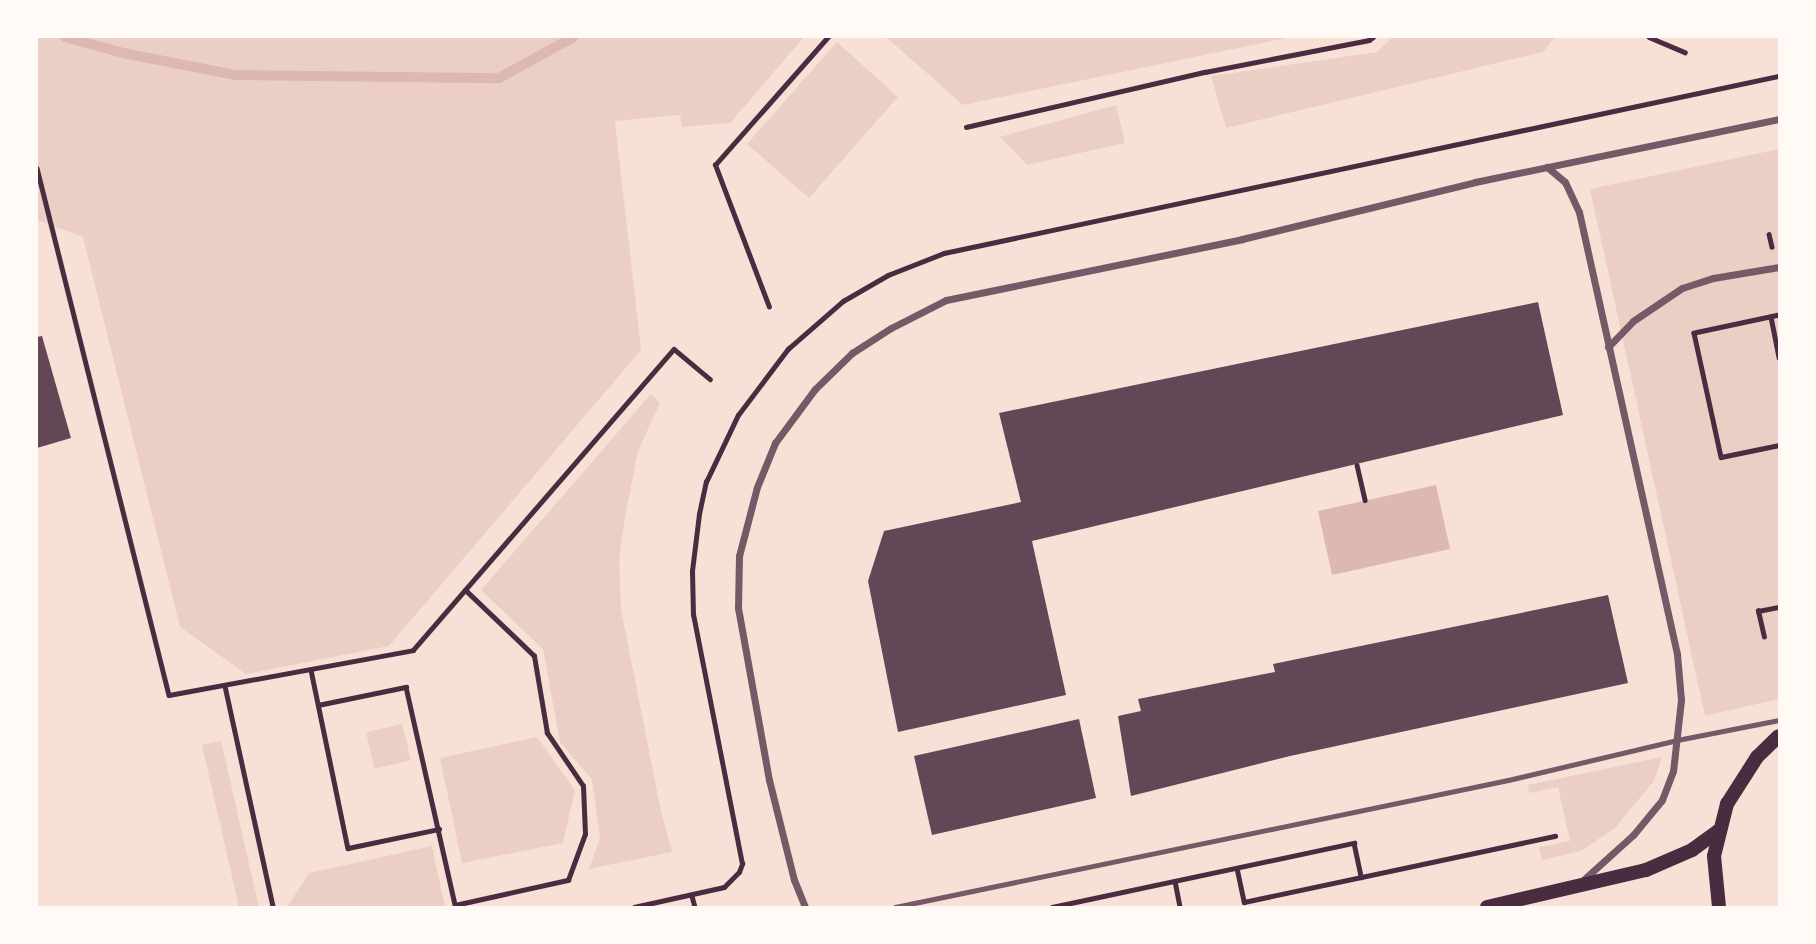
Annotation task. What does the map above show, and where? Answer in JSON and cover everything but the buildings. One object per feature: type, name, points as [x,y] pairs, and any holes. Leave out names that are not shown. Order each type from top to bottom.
[{"type":"main road","points":[[1719,907],[1714,856],[1718,831],[1727,804],[1741,780],[1779,736]]},
{"type":"main road","points":[[1487,907],[1646,870],[1692,850],[1718,831]]},
{"type":"street","points":[[805,907],[794,880],[769,780],[738,595],[739,556],[757,487],[775,443],[815,389],[852,353],[891,328],[946,300],[1242,239],[1547,167],[1779,119]]},
{"type":"street","points":[[1547,167],[1565,182],[1579,212],[1677,654],[1681,700],[1673,771],[1662,800],[1633,835],[1572,889]]},
{"type":"street","points":[[1608,347],[1633,321],[1682,288],[1713,278],[1779,267]]},
{"type":"lane","points":[[895,907],[1508,780],[1677,740],[1779,720]]},
{"type":"path","points":[[769,307],[715,165],[828,37]]},
{"type":"path","points":[[966,127],[1373,37]]},
{"type":"path","points":[[1649,37],[1685,52]]},
{"type":"path","points":[[944,253],[1779,76]]},
{"type":"path","points":[[37,168],[169,695],[413,650],[674,349],[710,379]]},
{"type":"path","points":[[37,195],[44,198]]},
{"type":"path","points":[[1779,315],[1694,334],[1721,457],[1779,445]]},
{"type":"path","points":[[1771,317],[1779,358]]},
{"type":"path","points":[[1357,465],[1365,500]]},
{"type":"path","points":[[318,705],[406,687],[455,905],[568,880],[585,834],[583,786],[547,733],[534,656],[465,590]]},
{"type":"path","points":[[1764,637],[1758,611],[1779,607]]},
{"type":"path","points":[[311,670],[348,848],[439,829]]},
{"type":"path","points":[[225,686],[273,907]]},
{"type":"path","points":[[1237,868],[1244,902],[1555,836]]},
{"type":"path","points":[[634,907],[724,887],[734,878],[741,864],[737,838]]},
{"type":"path","points":[[1052,907],[1354,844],[1361,877]]},
{"type":"path","points":[[1175,881],[1180,907]]},
{"type":"path","points":[[692,896],[695,907]]},
{"type":"shaded area","points":[[37,37],[804,37],[730,123],[682,127],[680,115],[615,121],[641,350],[389,646],[246,674],[180,627],[83,237],[37,220]]},
{"type":"shaded area","points":[[886,37],[1291,37],[963,105]]},
{"type":"shaded area","points":[[1393,37],[1555,37],[1543,52],[1226,128],[1211,76],[1377,52]]},
{"type":"shaded area","points":[[837,42],[898,97],[809,198],[747,144]]},
{"type":"shaded area","points":[[1116,105],[1125,143],[1027,165],[1000,137]]},
{"type":"shaded area","points":[[1779,149],[1779,699],[1705,716],[1590,189]]},
{"type":"shaded area","points":[[651,394],[660,403],[638,451],[626,512],[619,558],[621,609],[661,811],[672,852],[589,869],[600,838],[592,780],[560,742],[543,649],[481,590]]},
{"type":"shaded area","points":[[1436,485],[1450,549],[1332,575],[1318,511]]},
{"type":"shaded area","points":[[402,724],[411,760],[374,769],[366,732]]},
{"type":"shaded area","points":[[537,737],[575,790],[563,843],[462,863],[440,758]]},
{"type":"shaded area","points":[[221,741],[259,907],[239,907],[202,745]]},
{"type":"shaded area","points":[[1662,757],[1654,781],[1615,828],[1581,851],[1542,860],[1539,847],[1570,841],[1558,787],[1529,793],[1528,785]]},
{"type":"shaded area","points":[[432,846],[445,907],[287,907],[309,873]]},
{"type":"waterway","points":[[65,37],[123,53],[235,75],[499,78],[574,37]]}]
